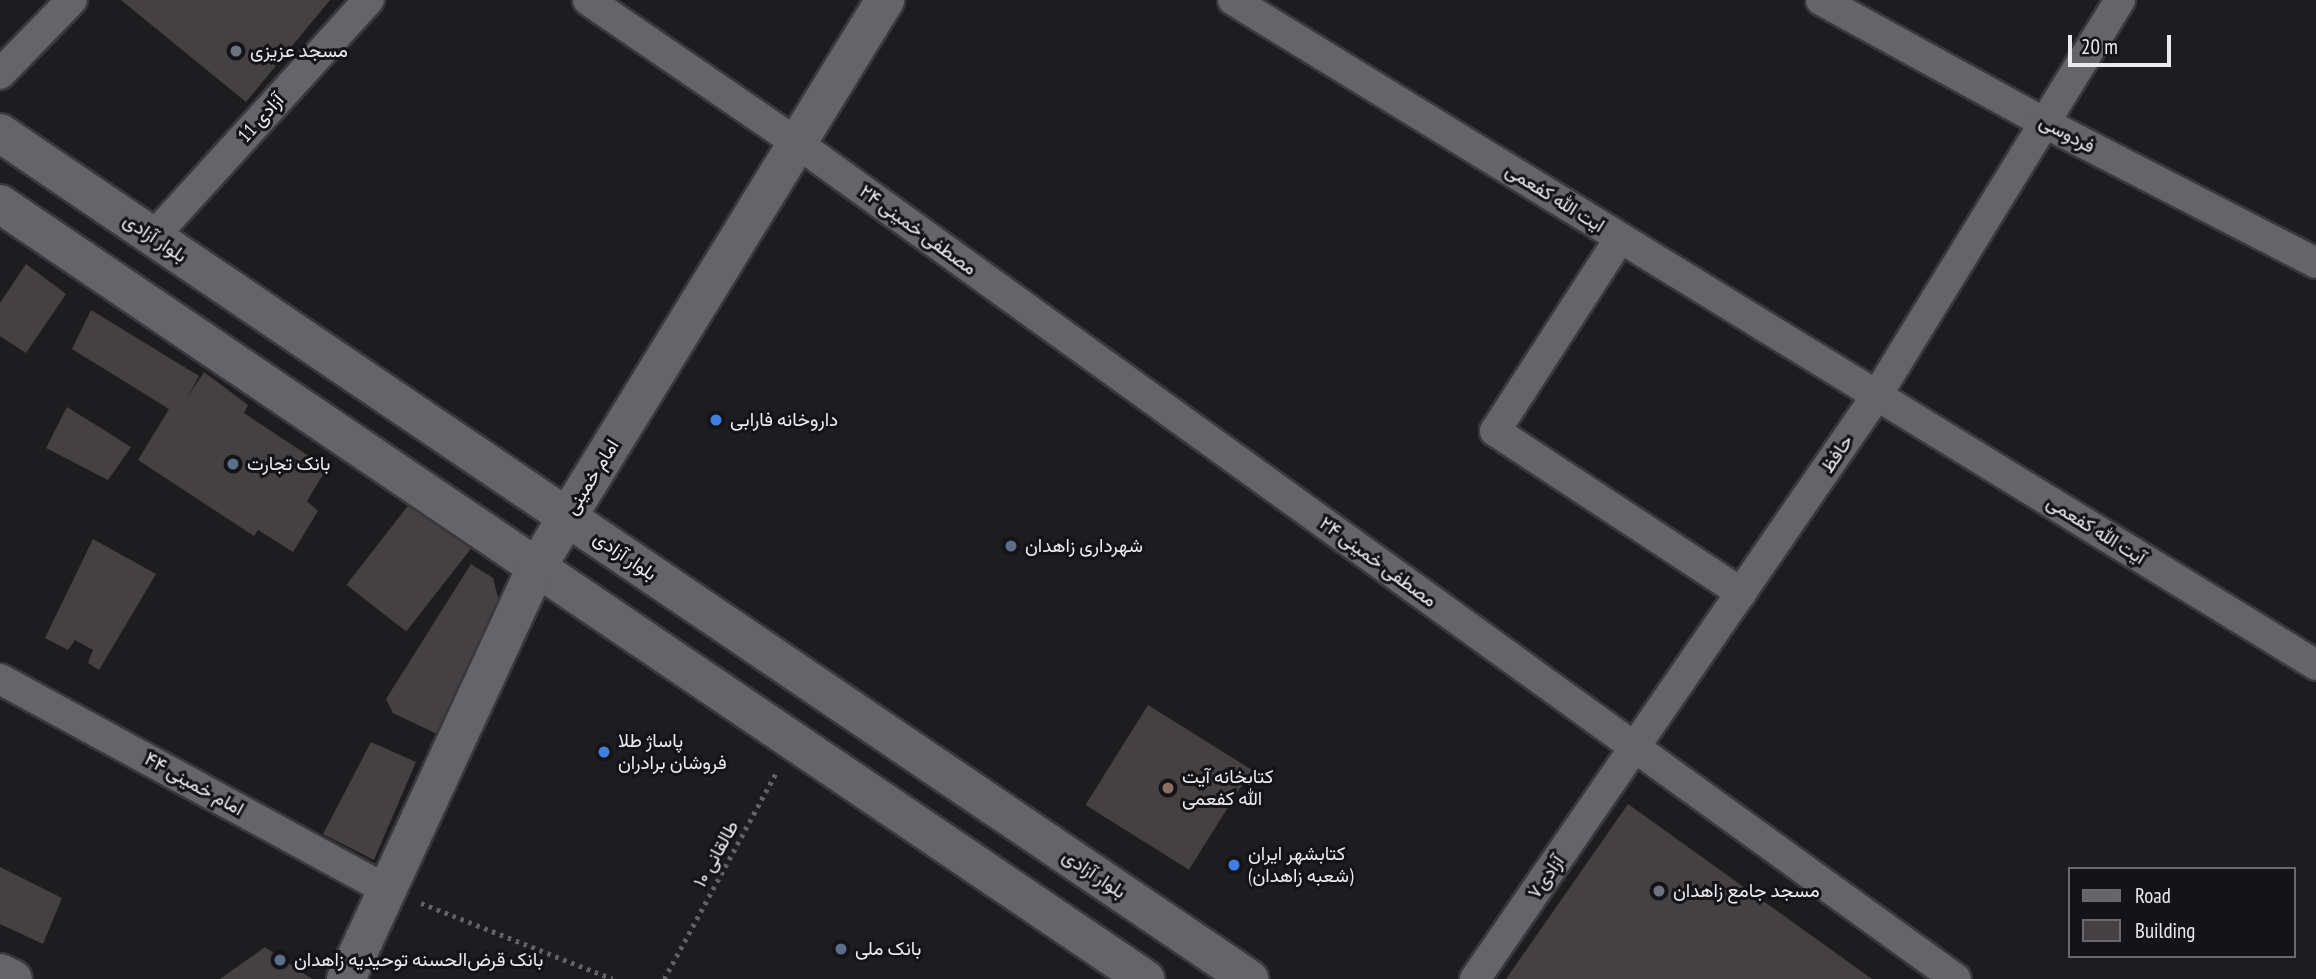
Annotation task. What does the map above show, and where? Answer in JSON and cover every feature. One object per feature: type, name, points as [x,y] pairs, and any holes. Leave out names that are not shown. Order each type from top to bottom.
[{"type":"main road","name":"امام خمینی","points":[[346,979],[536,568],[800,145],[885,0]]},
{"type":"main road","name":"بلوار آزادی","points":[[0,133],[1249,979]]},
{"type":"main road","points":[[0,204],[1145,979]]},
{"type":"main road","points":[[784,735],[809,680]]},
{"type":"main road","points":[[0,973],[13,979]]},
{"type":"street","points":[[0,74],[72,0]]},
{"type":"street","name":"آزادی 11","points":[[153,237],[369,0]]},
{"type":"street","name":"مصطفی خمینی ۲۴","points":[[588,0],[800,145],[1956,979]]},
{"type":"street","name":"ایت الله کفعمی","points":[[1233,0],[1877,395]]},
{"type":"street","name":"فردوسی","points":[[1821,0],[2043,122],[2316,263]]},
{"type":"street","name":"حافظ","points":[[1616,775],[1877,395],[2120,0]]},
{"type":"street","points":[[1620,238],[1495,431],[1742,593]]},
{"type":"street","name":"آیت الله کفعمی","points":[[1877,395],[2316,665]]},
{"type":"street","name":"امام خمینی ۴۴","points":[[0,679],[387,890]]},
{"type":"street","name":"آزادی۷","points":[[1475,979],[1616,775]]},
{"type":"path","name":"طالقانی ۱۰","points":[[664,979],[784,735]]},
{"type":"path","points":[[387,890],[612,979]]},
{"type":"building","name":"مسجد عزیزی","points":[[121,0],[330,0],[246,102]]},
{"type":"building","points":[[26,264],[66,294],[26,353],[0,336],[0,303]]},
{"type":"building","name":"بانک تجارت","points":[[91,310],[199,376],[187,398],[204,372],[248,405],[244,413],[327,468],[307,501],[318,511],[293,552],[258,530],[254,536],[138,460],[169,409],[72,349]]},
{"type":"building","points":[[67,407],[131,447],[108,480],[46,448]]},
{"type":"building","points":[[411,502],[471,549],[406,632],[346,585]]},
{"type":"building","points":[[93,539],[156,574],[99,670],[88,663],[93,650],[75,640],[68,650],[45,638]]},
{"type":"building","points":[[471,564],[493,578],[501,609],[437,734],[393,713],[386,699]]},
{"type":"building","name":"کتابخانه آیت الله کفعمی","points":[[1148,705],[1251,770],[1189,870],[1085,805]]},
{"type":"building","points":[[371,742],[416,762],[374,860],[323,834]]},
{"type":"building","name":"مسجد جامع زاهدان","points":[[1628,804],[1872,979],[1506,979]]},
{"type":"building","points":[[0,867],[62,898],[43,944],[0,924]]},
{"type":"building","points":[[265,947],[312,979],[220,979]]},
{"type":"place","name":"مسجد عزیزی","points":[[236,51]]},
{"type":"place","name":"داروخانه فارابی","points":[[716,420]]},
{"type":"place","name":"بانک تجارت","points":[[233,464]]},
{"type":"place","name":"شهرداری زاهدان","points":[[1011,546]]},
{"type":"place","name":"پاساژ طلا فروشان برادران","points":[[604,752]]},
{"type":"place","name":"کتابخانه آیت الله کفعمی","points":[[1168,788]]},
{"type":"place","name":"کتابشهر ایران (شعبه زاهدان)","points":[[1234,865]]},
{"type":"place","name":"مسجد جامع زاهدان","points":[[1659,891]]},
{"type":"place","name":"بانک ملی","points":[[841,949]]},
{"type":"place","name":"بانک قرض‌الحسنه توحیدیه زاهدان","points":[[280,960]]}]
